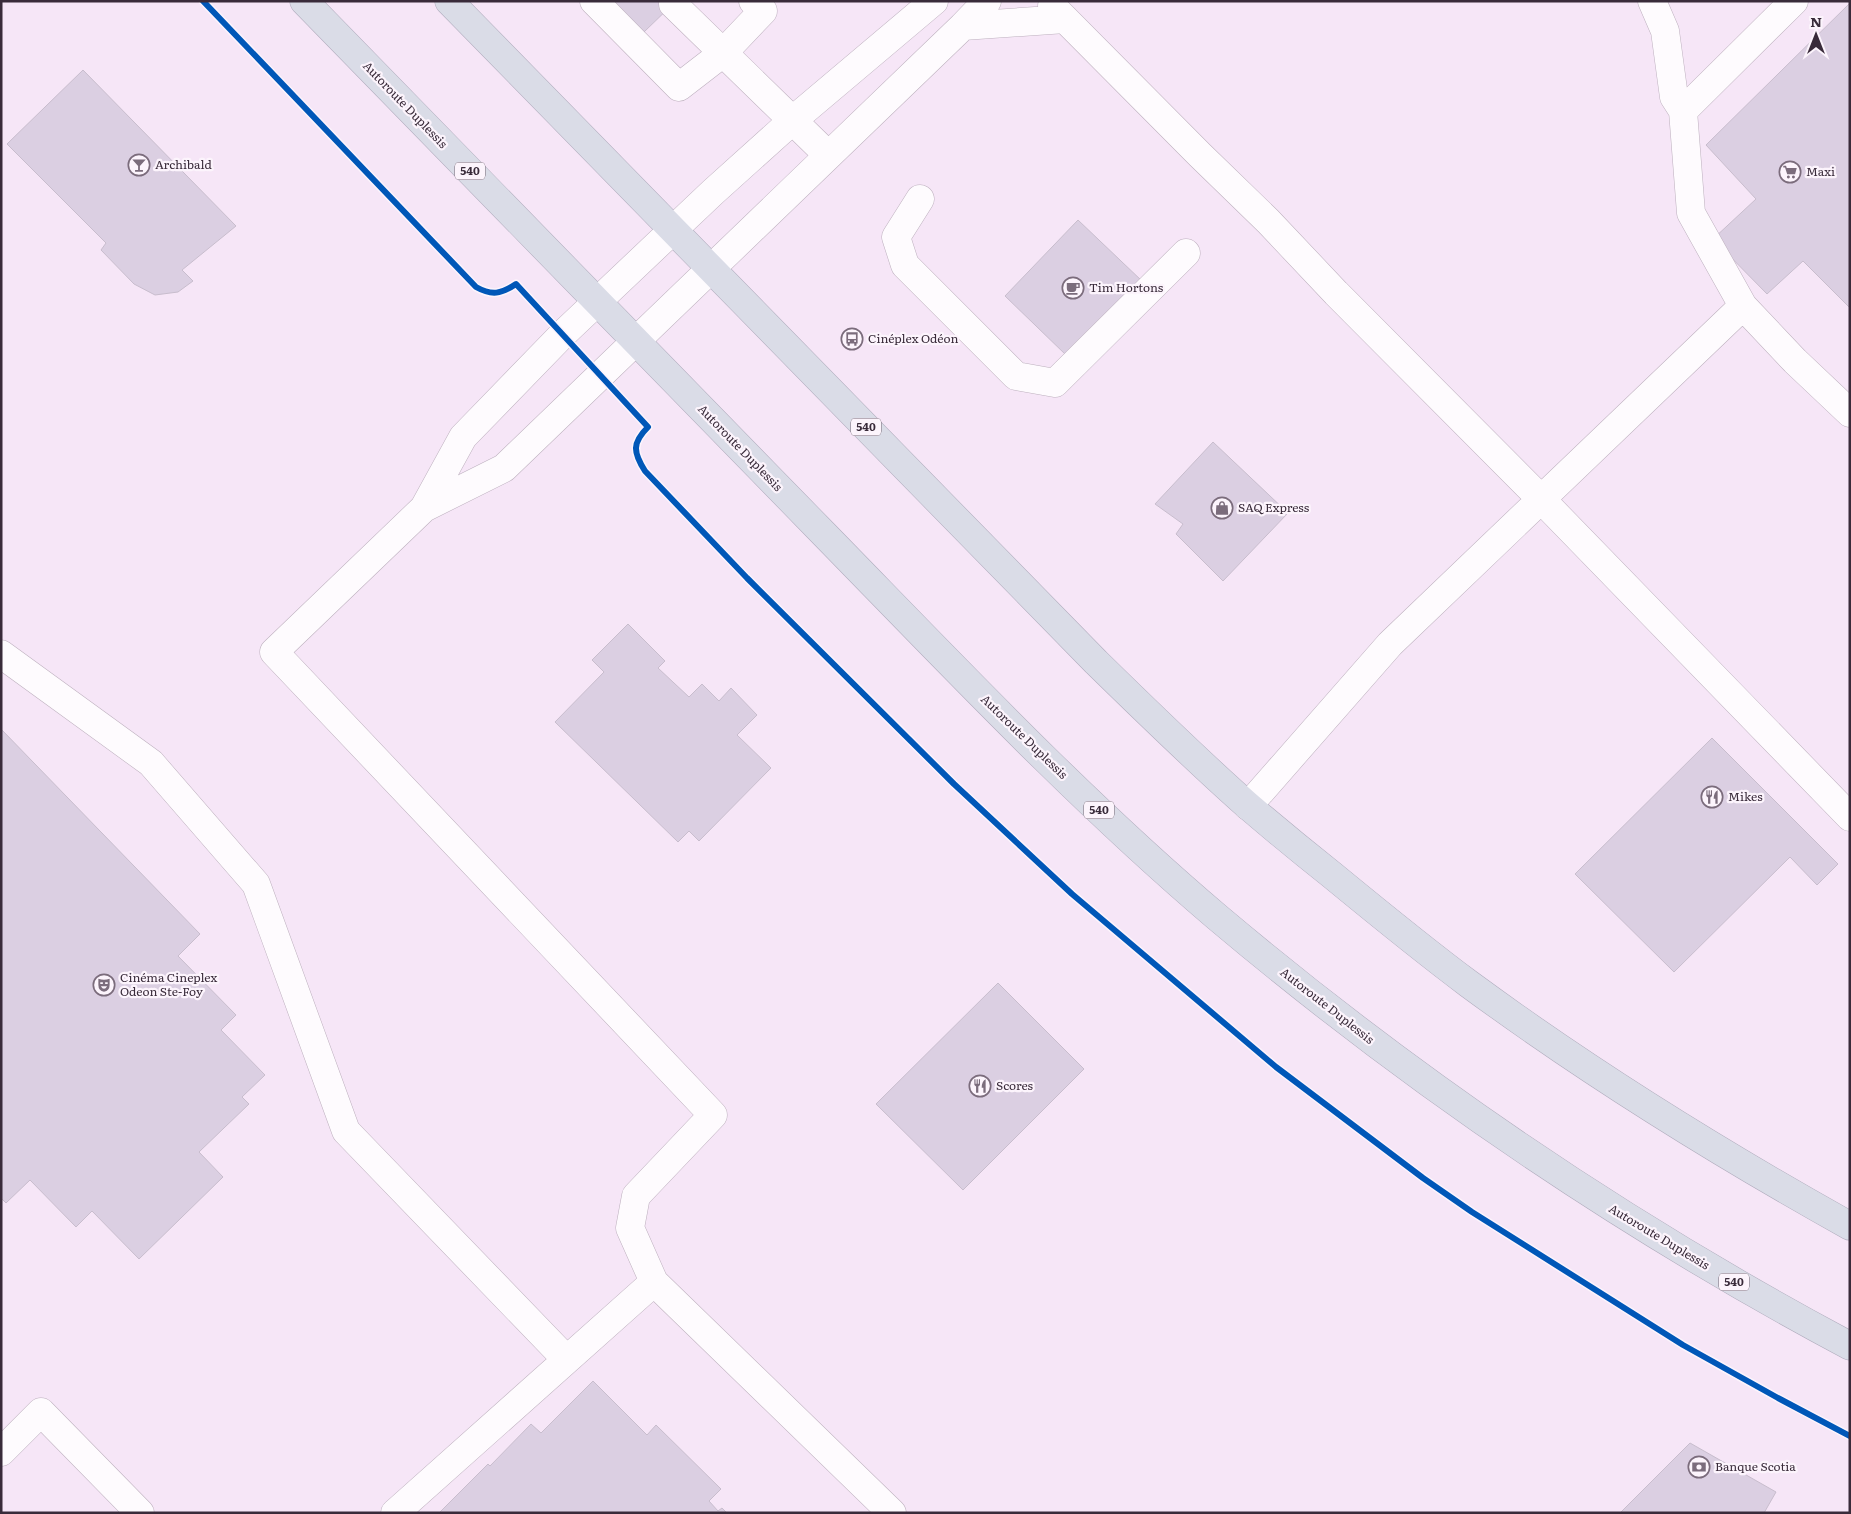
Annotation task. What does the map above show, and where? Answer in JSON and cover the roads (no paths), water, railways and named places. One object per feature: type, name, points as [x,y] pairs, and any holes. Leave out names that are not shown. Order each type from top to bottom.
[{"type":"highway","name":"Autoroute Duplessis","points":[[304,1],[994,708],[1140,849],[1214,915],[1292,980],[1449,1099],[1530,1156],[1686,1254],[1850,1346]]},
{"type":"highway","name":"540","points":[[449,1],[1089,655],[1248,806],[1386,920],[1469,983],[1549,1040],[1707,1142],[1850,1226]]},
{"type":"lane","points":[[594,1],[679,87],[722,53],[763,11],[753,1]]},
{"type":"lane","points":[[892,1513],[654,1282],[630,1228],[636,1196],[713,1115],[274,652],[424,508],[463,438],[563,334],[793,120],[934,1]]},
{"type":"lane","points":[[424,508],[504,468],[987,1]]},
{"type":"lane","points":[[1652,1],[1665,31],[1674,97],[1683,111],[1691,213],[1742,306],[1795,361],[1850,413]]},
{"type":"lane","points":[[1683,111],[1794,1]]},
{"type":"lane","points":[[673,4],[828,155]]},
{"type":"lane","points":[[963,26],[1056,10],[1268,221],[1336,293],[1541,499],[1850,817]]},
{"type":"lane","points":[[920,199],[896,237],[905,265],[1016,376],[1055,382],[1186,253]]},
{"type":"lane","points":[[1248,806],[1390,644],[1742,306]]},
{"type":"lane","points":[[1,654],[151,763],[256,884],[346,1131],[566,1359]]},
{"type":"lane","points":[[394,1513],[654,1282]]},
{"type":"lane","points":[[1,1452],[41,1412],[140,1513]]},
{"type":"place","name":"Archibald","points":[[139,165]]},
{"type":"place","name":"Maxi","points":[[1790,172]]},
{"type":"place","name":"Tim Hortons","points":[[1073,288]]},
{"type":"place","name":"Cinéplex Odéon","points":[[852,339]]},
{"type":"place","name":"SAQ Express","points":[[1222,508]]},
{"type":"place","name":"Mikes","points":[[1712,797]]},
{"type":"place","name":"Cinéma Cineplex Odeon Ste-Foy","points":[[104,985]]},
{"type":"place","name":"Scores","points":[[980,1086]]},
{"type":"place","name":"Banque Scotia","points":[[1699,1467]]}]
